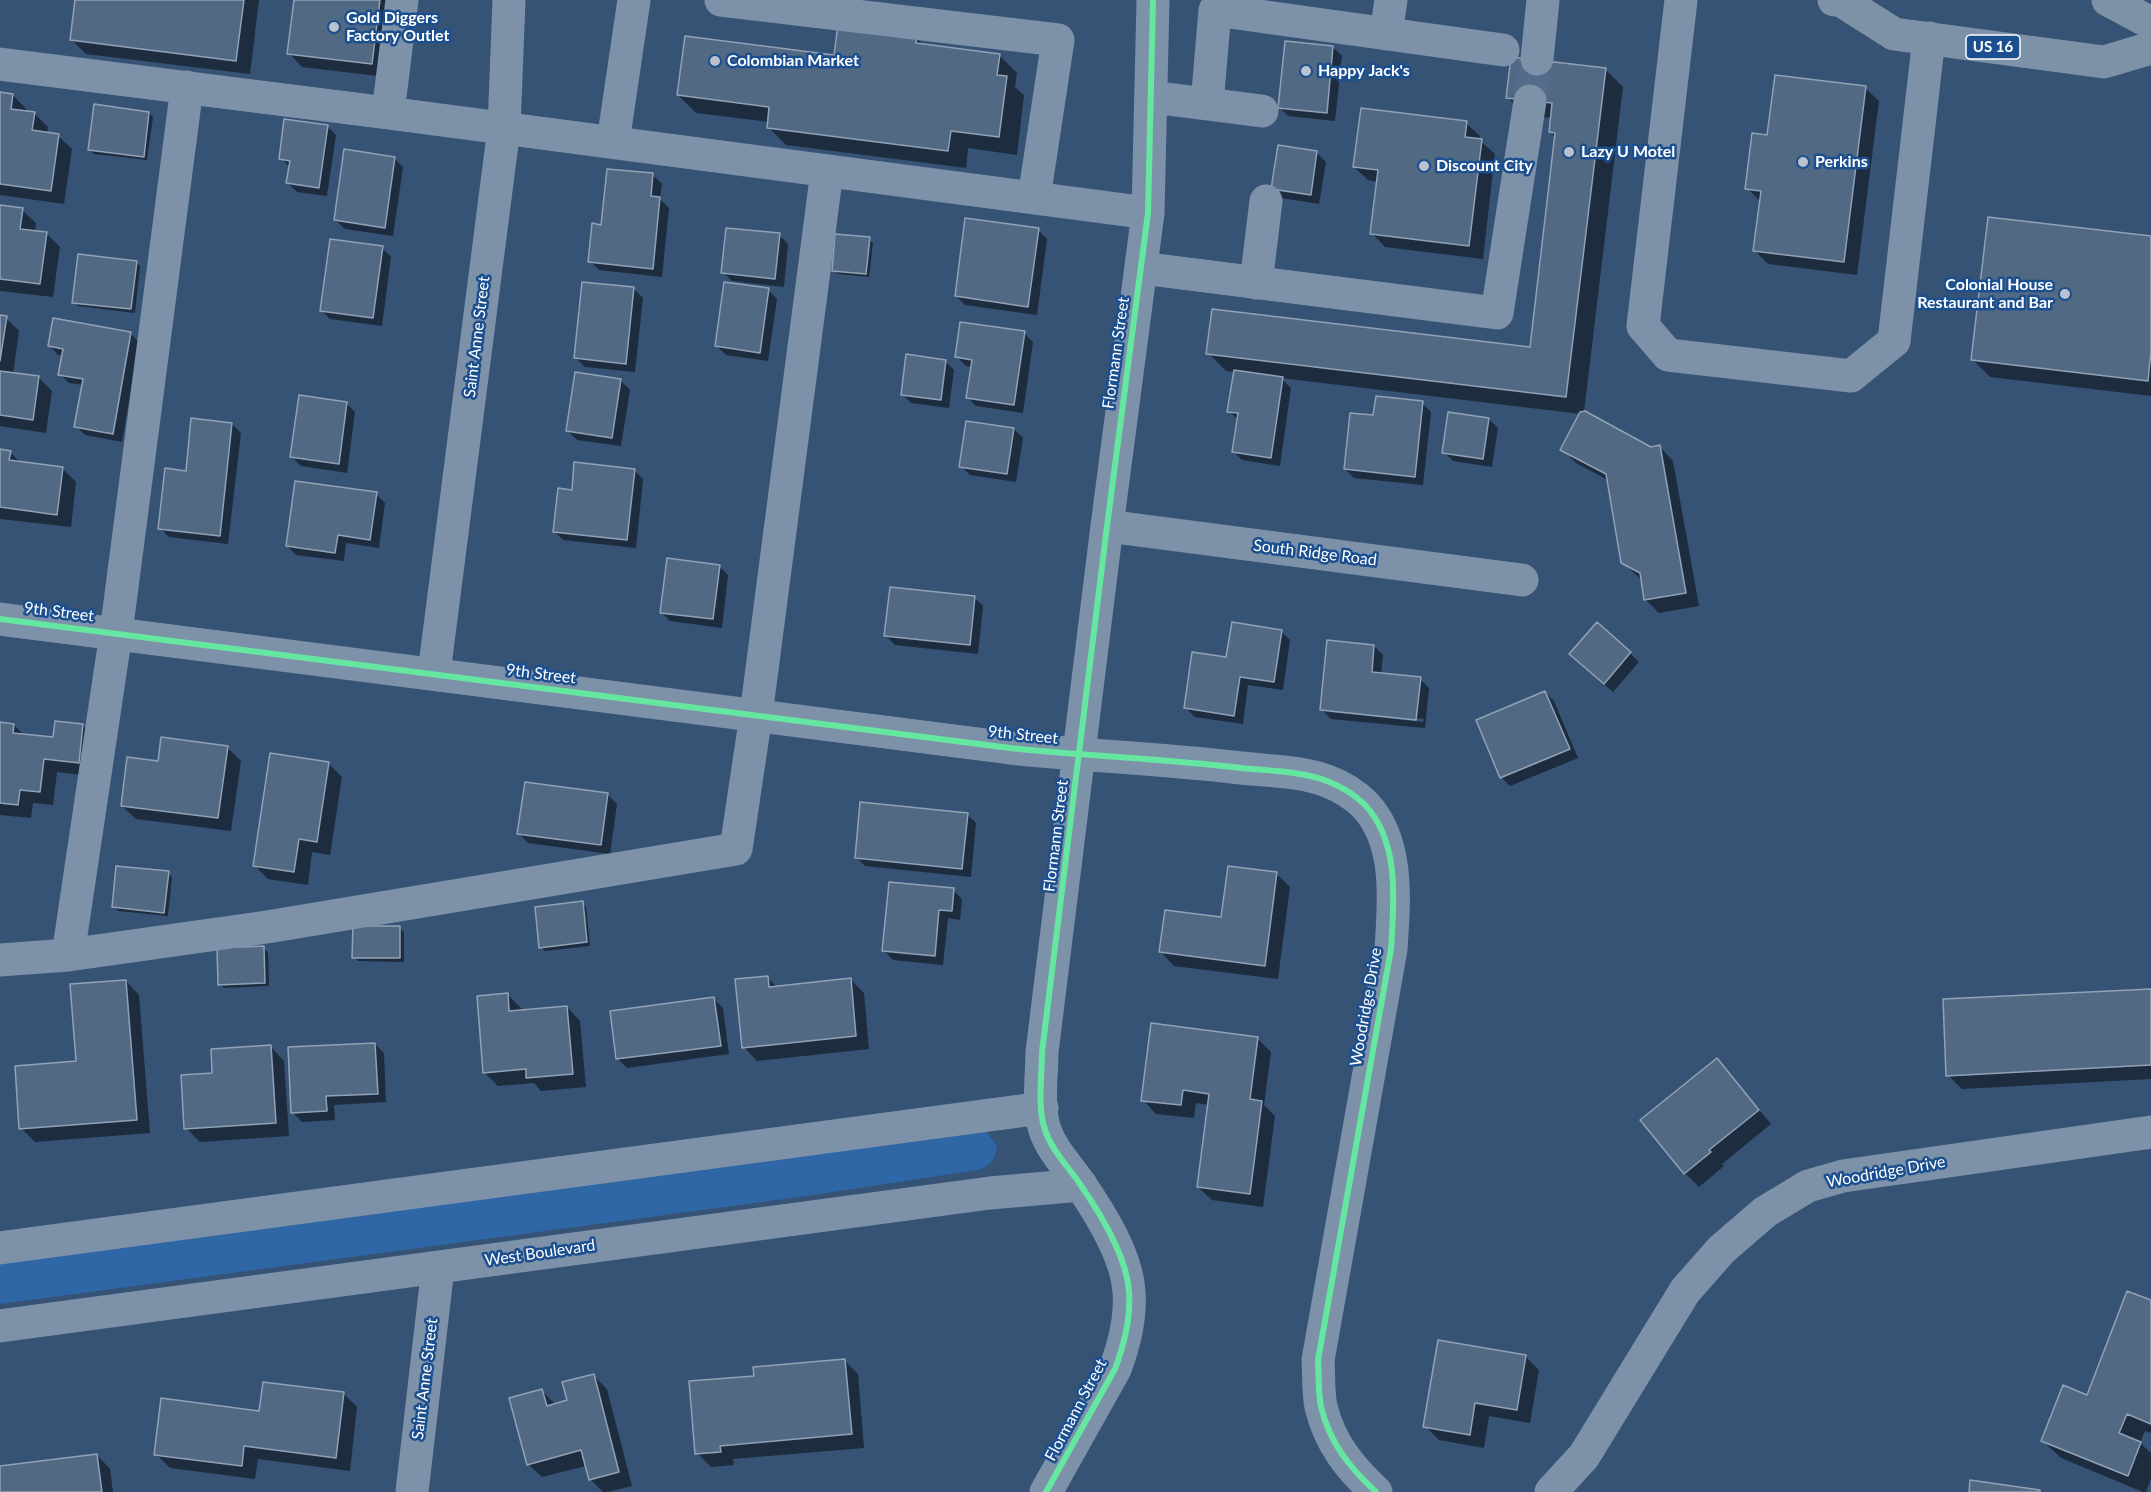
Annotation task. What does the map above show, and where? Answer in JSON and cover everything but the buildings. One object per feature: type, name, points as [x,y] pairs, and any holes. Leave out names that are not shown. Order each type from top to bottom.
[{"type":"highway","name":"US 16","points":[[1840,0],[1894,34],[2104,62],[2151,48]]},
{"type":"highway","points":[[2108,0],[2151,23]]},
{"type":"street","points":[[388,113],[402,0]]},
{"type":"street","name":"Saint Anne Street","points":[[434,673],[504,128],[509,0]]},
{"type":"street","points":[[613,142],[634,0]]},
{"type":"street","points":[[721,0],[1058,40],[1035,198]]},
{"type":"street","name":"Flormann Street","points":[[1046,1492],[1116,1369],[1128,1316],[1129,1292],[1113,1239],[1081,1185],[1058,1155],[1045,1130],[1042,1108],[1042,1052],[1148,213],[1153,0]]},
{"type":"street","points":[[1386,34],[1391,0]]},
{"type":"street","points":[[1537,59],[1543,0]]},
{"type":"street","points":[[1681,0],[1643,326],[1668,355],[1851,376],[1894,341],[1929,38]]},
{"type":"street","points":[[1207,104],[1215,10],[1503,50]]},
{"type":"street","points":[[0,64],[1148,213]]},
{"type":"street","points":[[68,955],[116,633],[187,87]]},
{"type":"street","points":[[1151,97],[1262,111]]},
{"type":"street","points":[[1141,268],[1497,313],[1530,101]]},
{"type":"street","points":[[0,960],[68,955],[267,927],[736,849],[756,715],[827,171]]},
{"type":"street","points":[[1256,282],[1266,201]]},
{"type":"street","name":"South Ridge Road","points":[[1107,526],[1522,580]]},
{"type":"street","name":"9th Street","points":[[0,619],[1079,755]]},
{"type":"street","name":"Woodridge Drive","points":[[1079,755],[1171,760],[1294,774],[1326,780],[1350,793],[1366,806],[1377,823],[1388,848],[1393,906],[1390,948],[1318,1360],[1321,1405],[1335,1446],[1357,1475],[1376,1492]]},
{"type":"street","points":[[0,1248],[1042,1108]]},
{"type":"street","name":"Woodridge Drive","points":[[1551,1492],[1584,1456],[1685,1291],[1721,1250],[1765,1212],[1808,1186],[1843,1176],[2151,1132]]},
{"type":"street","name":"West Boulevard","points":[[0,1326],[990,1193],[1081,1185]]},
{"type":"street","name":"Saint Anne Street","points":[[412,1492],[438,1267]]},
{"type":"shaded area","points":[[985,1130],[997,1146],[996,1151],[986,1167],[977,1170],[807,1196],[0,1304],[0,1260]]},
{"type":"tunnel","points":[[1530,101],[1537,59]]},
{"type":"cycle path","points":[[1046,1492],[1115,1369],[1124,1341],[1129,1311],[1127,1278],[1118,1250],[1096,1208],[1048,1138],[1041,1111],[1040,1091],[1042,1052],[1148,213],[1153,0]]},
{"type":"cycle path","points":[[0,619],[1010,748],[1285,772],[1317,778],[1347,791],[1365,805],[1384,836],[1392,873],[1393,912],[1391,949],[1318,1360],[1319,1389],[1321,1407],[1335,1443],[1349,1464],[1376,1492]]},
{"type":"place","name":"Gold Diggers Factory Outlet","points":[[334,27]]},
{"type":"place","name":"Colombian Market","points":[[715,61]]},
{"type":"place","name":"Happy Jack's","points":[[1306,71]]},
{"type":"place","name":"Lazy U Motel","points":[[1569,152]]},
{"type":"place","name":"Perkins","points":[[1803,162]]},
{"type":"place","name":"Discount City","points":[[1424,166]]},
{"type":"place","name":"Colonial House Restaurant and Bar","points":[[2065,294]]}]
